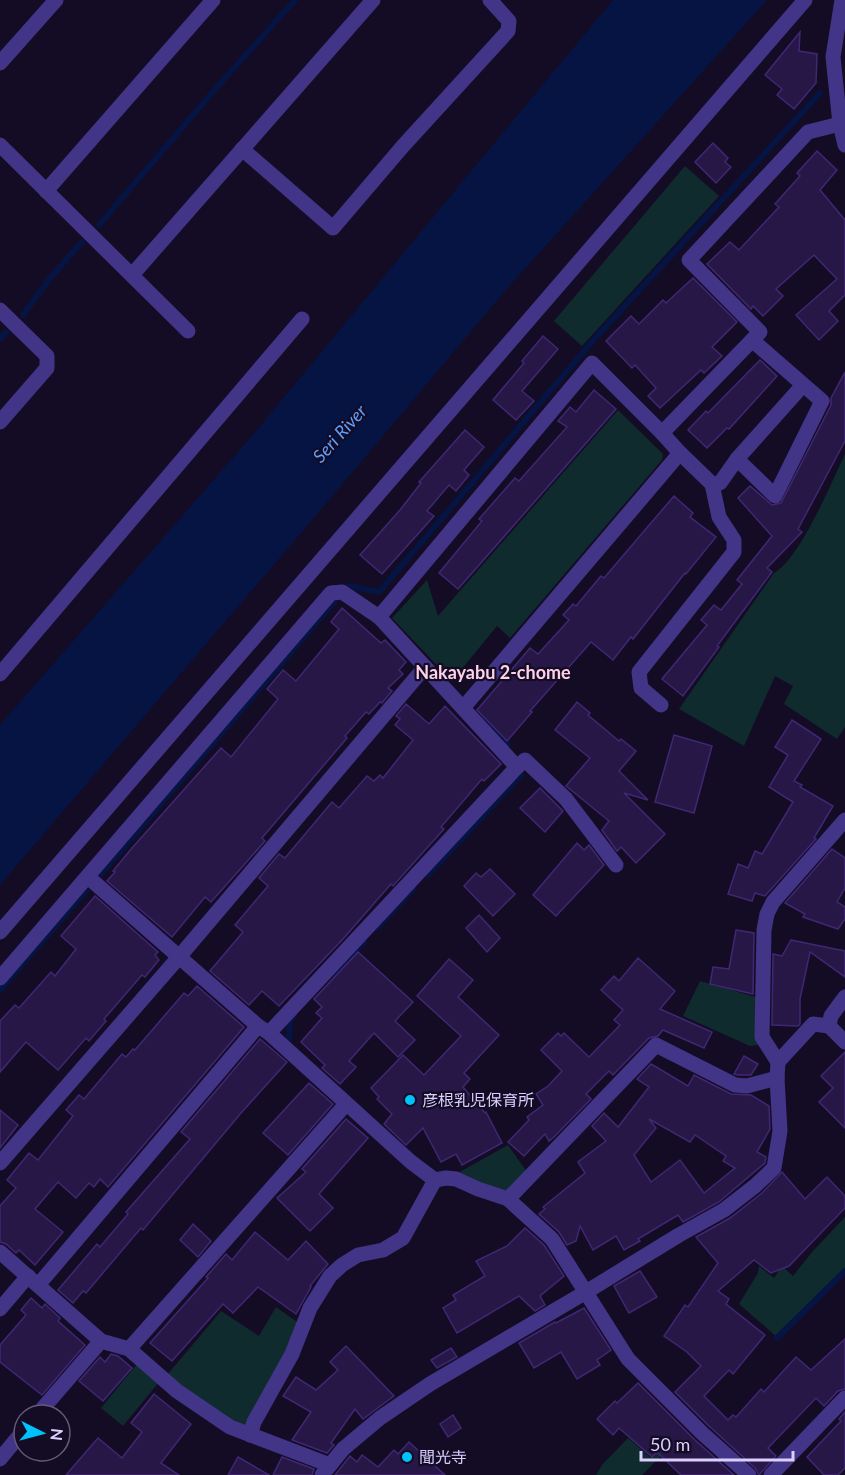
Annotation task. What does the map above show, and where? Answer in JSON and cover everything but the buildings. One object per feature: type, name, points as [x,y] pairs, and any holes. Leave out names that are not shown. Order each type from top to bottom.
[{"type":"street","points":[[0,63],[56,0]]},
{"type":"street","points":[[46,191],[213,0]]},
{"type":"street","points":[[132,275],[373,0]]},
{"type":"street","points":[[242,149],[333,228],[403,146],[508,31],[509,21],[490,0]]},
{"type":"street","points":[[0,932],[805,0]]},
{"type":"street","points":[[842,0],[833,57],[840,124],[845,146]]},
{"type":"street","points":[[662,433],[760,332],[689,260],[808,132],[840,124]]},
{"type":"street","points":[[0,145],[188,331]]},
{"type":"street","points":[[0,310],[47,356],[47,368],[0,422]]},
{"type":"street","points":[[0,674],[302,320]]},
{"type":"street","points":[[737,459],[775,496],[822,401],[752,340]]},
{"type":"street","points":[[379,617],[592,363],[712,484],[719,517],[734,540],[734,552],[639,672],[641,688],[661,705]]},
{"type":"street","points":[[712,484],[720,483],[737,459],[803,386]]},
{"type":"street","points":[[463,708],[680,453]]},
{"type":"street","points":[[0,978],[331,593],[342,592],[379,617],[517,767]]},
{"type":"street","points":[[0,1163],[425,668]]},
{"type":"street","points":[[0,1309],[33,1280],[264,1029],[525,760],[566,799],[616,865]]},
{"type":"street","points":[[0,1252],[101,1341],[129,1349],[186,1397],[230,1427],[326,1470],[343,1449],[380,1418],[430,1384],[679,1234],[724,1210],[774,1168],[780,1131],[778,1062],[762,1037],[764,930],[767,914],[773,902],[845,820]]},
{"type":"street","points":[[88,877],[264,1029],[411,1162],[435,1180],[456,1179],[463,1184],[508,1199],[552,1239],[628,1359],[702,1433],[749,1475]]},
{"type":"street","points":[[829,1026],[831,1016],[845,997]]},
{"type":"street","points":[[778,1062],[813,1024],[829,1026],[845,1042]]},
{"type":"street","points":[[508,1199],[656,1045],[735,1085],[747,1086],[777,1078]]},
{"type":"street","points":[[129,1349],[346,1104]]},
{"type":"street","points":[[250,1435],[254,1422],[292,1354],[314,1302],[330,1276],[342,1265],[358,1256],[383,1250],[403,1238],[435,1180]]},
{"type":"street","points":[[47,1403],[101,1341]]},
{"type":"street","points":[[771,1475],[845,1398]]},
{"type":"street","points":[[0,1459],[12,1444]]},
{"type":"green space","points":[[685,166],[719,196],[582,346],[554,321]]},
{"type":"green space","points":[[618,410],[663,454],[662,460],[510,638],[497,626],[452,681],[392,618],[427,580],[438,616]]},
{"type":"green space","points":[[845,454],[845,727],[837,739],[784,704],[793,686],[775,676],[744,746],[679,709],[774,573],[794,553],[814,519]]},
{"type":"green space","points":[[700,981],[759,998],[758,1045],[750,1046],[683,1016]]},
{"type":"green space","points":[[508,1145],[527,1172],[507,1195],[456,1174]]},
{"type":"green space","points":[[845,1217],[845,1269],[777,1337],[739,1304],[758,1273],[759,1266],[774,1278],[782,1266],[793,1276]]},
{"type":"green space","points":[[276,1307],[300,1324],[247,1429],[229,1421],[167,1375],[221,1311],[259,1336]]},
{"type":"green space","points":[[137,1364],[159,1382],[123,1426],[101,1408]]},
{"type":"green space","points":[[628,1438],[651,1458],[663,1447],[667,1450],[642,1475],[596,1475],[602,1465]]},
{"type":"water","name":"Seri River","points":[[613,0],[767,0],[505,291],[0,885],[0,725],[251,437]]},
{"type":"waterway","points":[[99,225],[295,0]]},
{"type":"waterway","points":[[349,586],[379,592],[591,343],[820,93]]},
{"type":"waterway","points":[[23,315],[50,278],[82,242]]},
{"type":"waterway","points":[[0,339],[6,332]]},
{"type":"waterway","points":[[101,874],[335,601]]},
{"type":"waterway","points":[[483,718],[508,745]]},
{"type":"waterway","points":[[428,875],[521,775]]},
{"type":"waterway","points":[[377,928],[414,888]]},
{"type":"waterway","points":[[0,990],[86,891]]},
{"type":"waterway","points":[[334,974],[364,942]]},
{"type":"waterway","points":[[289,1038],[290,1021],[294,1016]]},
{"type":"waterway","points":[[777,1338],[845,1271]]},
{"type":"place","name":"彦根乳児保育所","points":[[410,1100]]},
{"type":"place","name":"聞光寺","points":[[407,1457]]},
{"type":"district","name":"Nakayabu 2-chome","points":[[493,673]]}]
